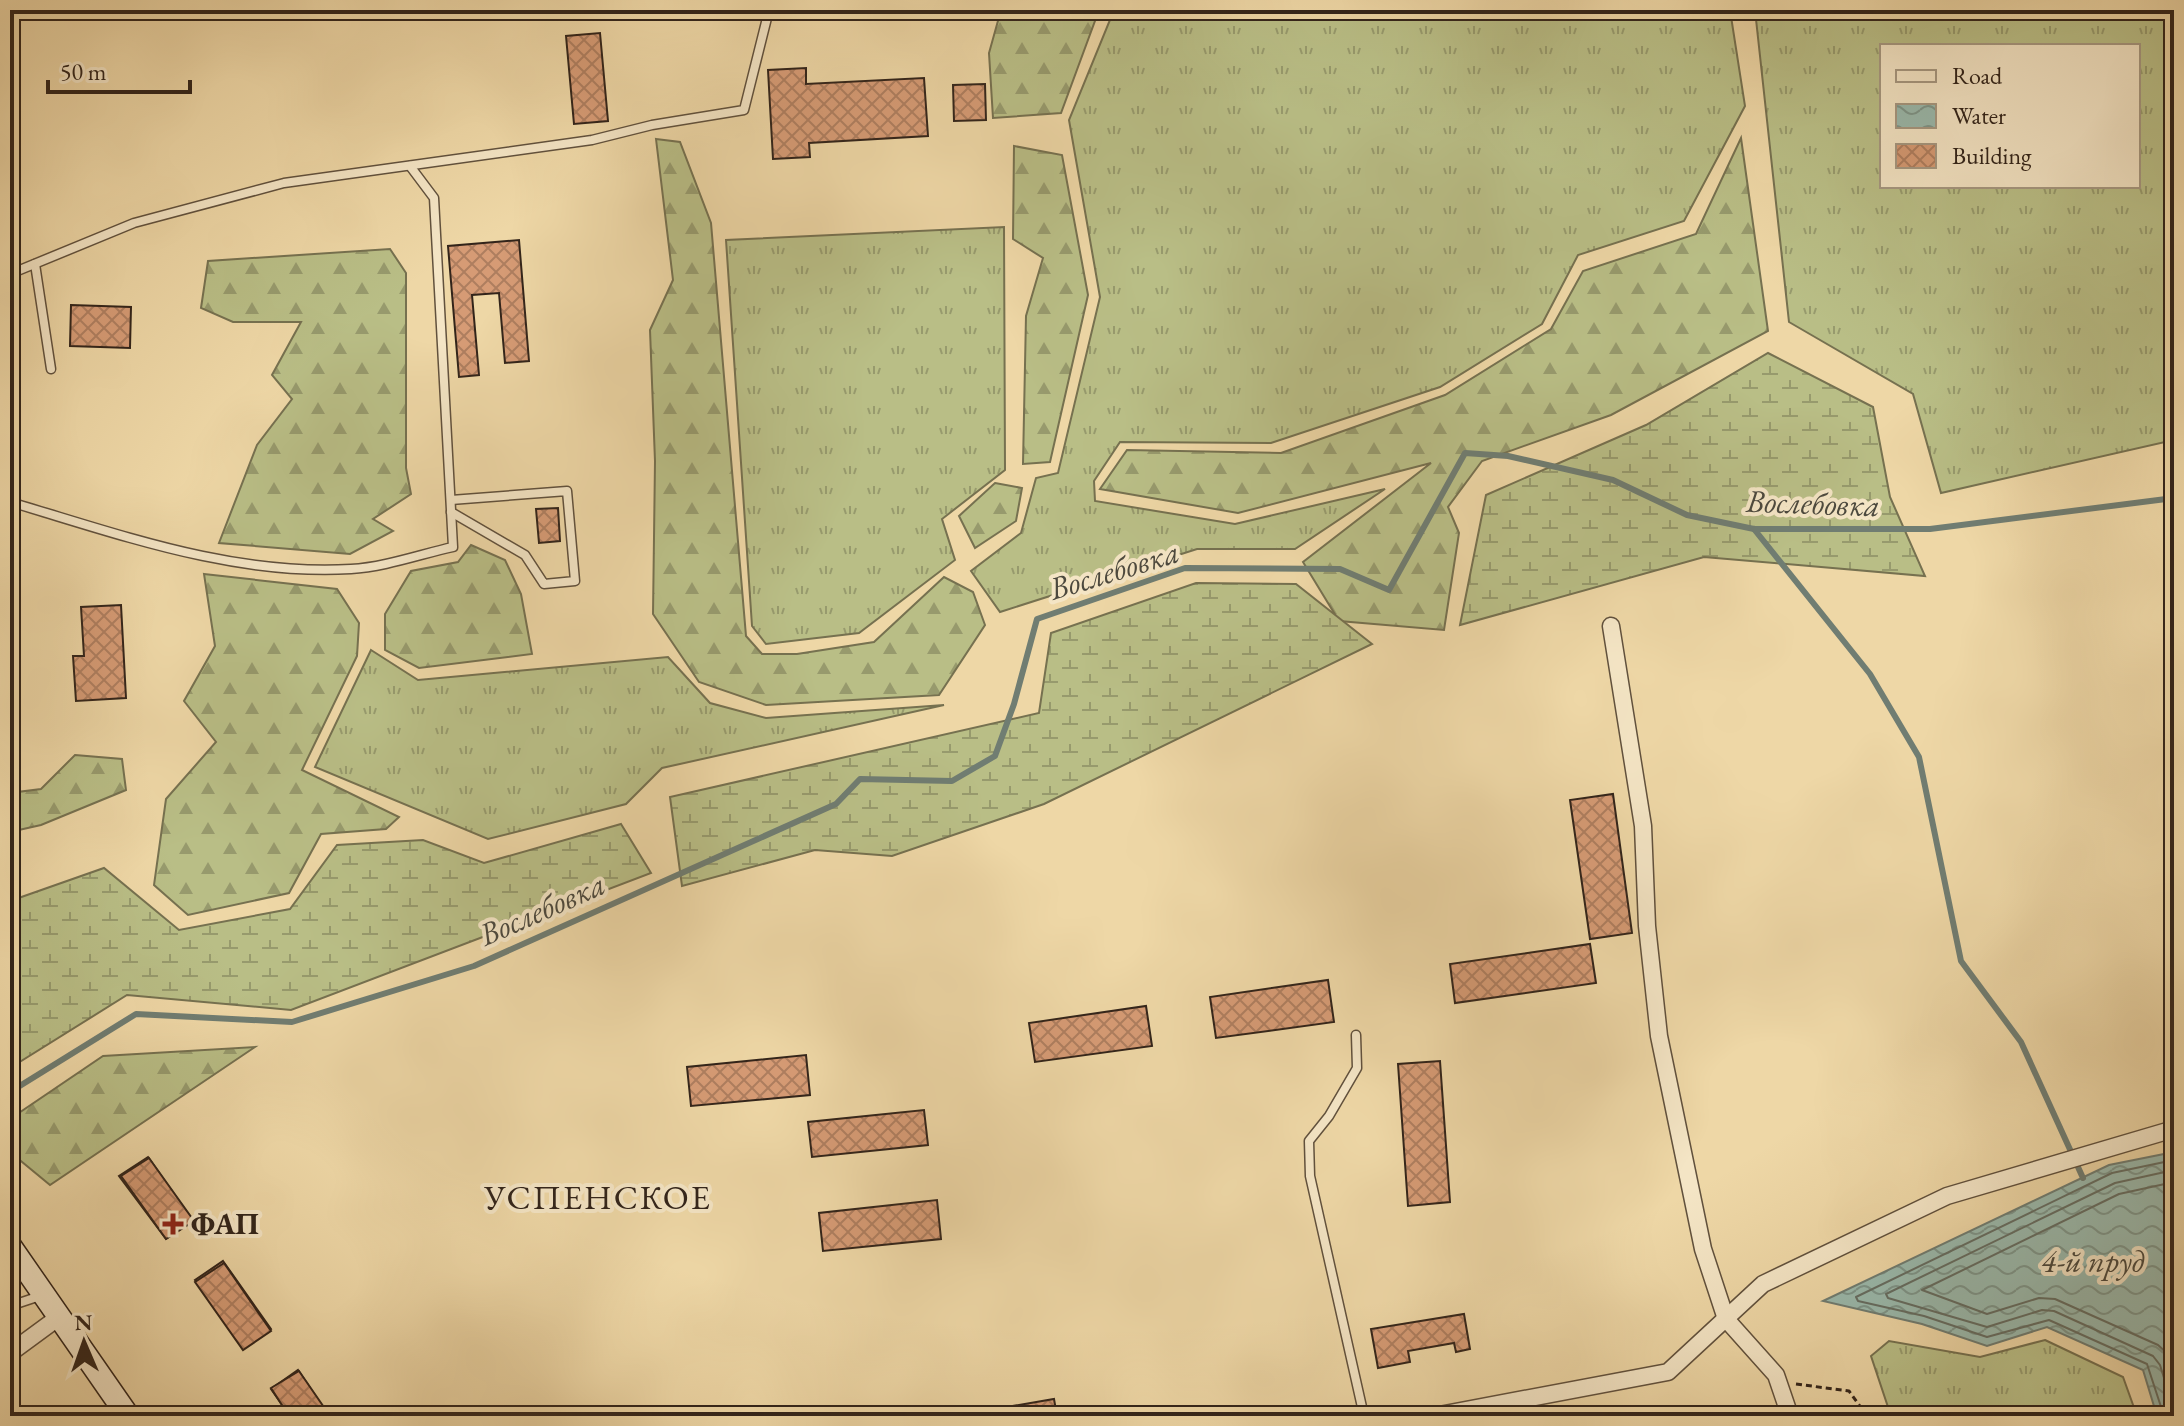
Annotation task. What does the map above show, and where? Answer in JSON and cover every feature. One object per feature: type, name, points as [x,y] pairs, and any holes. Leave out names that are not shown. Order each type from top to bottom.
[{"type":"main road","points":[[10,1246],[128,1416]]},
{"type":"street","points":[[1611,626],[1643,826],[1647,926],[1659,1036],[1703,1249],[1726,1319],[1776,1375],[1790,1416]]},
{"type":"street","points":[[1434,1416],[1668,1372],[1763,1284],[1947,1196],[2174,1129]]},
{"type":"street","points":[[10,1353],[59,1317]]},
{"type":"lane","points":[[10,274],[134,223],[284,183],[592,140],[652,125],[744,110],[769,10]]},
{"type":"lane","points":[[10,502],[201,558],[304,570],[355,569],[453,547],[434,198],[410,166]]},
{"type":"lane","points":[[35,264],[51,369]]},
{"type":"lane","points":[[451,500],[567,491],[575,581],[544,584],[525,555],[451,512]]},
{"type":"lane","points":[[1356,1035],[1357,1068],[1329,1116],[1309,1141],[1310,1176],[1364,1416]]},
{"type":"lane","points":[[10,1306],[44,1295]]},
{"type":"path","points":[[1776,1375],[1794,1383],[1849,1391],[1867,1416]]},
{"type":"green space","points":[[1001,10],[1099,10],[1061,113],[993,118],[989,53]]},
{"type":"green space","points":[[1114,10],[1730,10],[1745,106],[1684,221],[1578,255],[1542,324],[1440,387],[1271,443],[1120,442],[1094,481],[1095,501],[1235,524],[1385,489],[1295,549],[1197,549],[1000,612],[971,571],[1021,533],[1036,478],[1058,473],[1100,297],[1069,120]]},
{"type":"green space","points":[[1755,10],[2174,10],[2174,440],[1941,493],[1913,394],[1789,322]]},
{"type":"green space","points":[[1741,138],[1768,331],[1611,415],[1482,461],[1448,507],[1459,533],[1444,630],[1339,621],[1303,562],[1431,463],[1238,513],[1100,489],[1127,450],[1281,453],[1445,395],[1551,329],[1583,271],[1696,234]]},
{"type":"green space","points":[[656,139],[680,142],[711,223],[746,636],[762,654],[797,654],[874,642],[944,577],[973,592],[985,625],[939,695],[766,705],[699,682],[653,614],[655,461],[650,330],[673,280]]},
{"type":"green space","points":[[1014,146],[1062,155],[1088,295],[1050,462],[1023,464],[1026,316],[1043,258],[1013,239]]},
{"type":"green space","points":[[1004,227],[1005,470],[942,519],[955,560],[859,633],[766,644],[752,626],[726,240]]},
{"type":"green space","points":[[390,249],[406,273],[406,468],[411,494],[373,519],[393,531],[350,554],[219,543],[257,445],[292,399],[272,375],[301,322],[233,322],[201,308],[208,261]]},
{"type":"green space","points":[[1768,353],[1873,407],[1890,497],[1925,576],[1704,557],[1460,625],[1486,495],[1646,425]]},
{"type":"green space","points":[[995,483],[1022,488],[1016,521],[975,548],[959,516]]},
{"type":"green space","points":[[471,545],[505,560],[521,594],[532,654],[419,668],[385,650],[385,614],[411,571],[458,562]]},
{"type":"green space","points":[[204,574],[337,589],[359,623],[357,656],[302,770],[399,817],[386,829],[321,834],[289,893],[188,915],[154,885],[166,799],[216,742],[184,701],[215,646]]},
{"type":"green space","points":[[1196,583],[1296,584],[1372,644],[1044,804],[892,856],[815,850],[682,886],[670,797],[1039,713],[1051,633]]},
{"type":"green space","points":[[371,650],[418,680],[668,657],[710,703],[766,718],[944,705],[662,768],[626,804],[488,839],[315,767]]},
{"type":"green space","points":[[75,755],[122,759],[126,790],[41,825],[10,832],[10,793],[41,789]]},
{"type":"green space","points":[[621,824],[651,873],[291,1010],[127,995],[10,1068],[10,901],[104,868],[179,930],[290,909],[337,845],[423,840],[484,863]]},
{"type":"green space","points":[[255,1047],[50,1185],[10,1152],[10,1119],[103,1056]]},
{"type":"green space","points":[[2045,1340],[2123,1377],[2137,1416],[1891,1416],[1871,1356],[1889,1341],[1980,1357]]},
{"type":"water","name":"4-й пруд","points":[[2174,1152],[2174,1416],[2157,1416],[2143,1370],[2047,1327],[1987,1346],[1922,1324],[1823,1301],[2109,1165]]},
{"type":"building","points":[[600,33],[608,121],[574,124],[566,36]]},
{"type":"building","points":[[806,68],[806,84],[924,78],[928,136],[809,143],[810,157],[773,159],[768,70]]},
{"type":"building","points":[[985,84],[986,120],[954,121],[953,85]]},
{"type":"building","points":[[519,240],[529,361],[505,363],[499,293],[472,295],[479,375],[459,377],[448,246]]},
{"type":"building","points":[[71,305],[131,307],[130,348],[70,346]]},
{"type":"building","points":[[558,508],[560,541],[539,543],[536,509]]},
{"type":"building","points":[[121,605],[126,698],[76,701],[73,656],[84,656],[81,607]]},
{"type":"building","points":[[1613,794],[1632,933],[1590,939],[1570,800]]},
{"type":"building","points":[[1590,944],[1596,983],[1455,1003],[1450,964]]},
{"type":"building","points":[[1328,980],[1334,1022],[1216,1038],[1210,997]]},
{"type":"building","points":[[1146,1006],[1152,1046],[1035,1062],[1029,1023]]},
{"type":"building","points":[[806,1055],[810,1095],[691,1106],[687,1067]]},
{"type":"building","points":[[1440,1061],[1450,1202],[1408,1206],[1398,1064]]},
{"type":"building","points":[[924,1110],[928,1145],[812,1157],[808,1122]]},
{"type":"building","points":[[148,1157],[193,1221],[166,1239],[119,1176]]},
{"type":"building","points":[[149,1158],[194,1221],[166,1239],[121,1176]]},
{"type":"building","points":[[937,1200],[941,1239],[823,1251],[819,1213]]},
{"type":"building","points":[[223,1261],[271,1329],[243,1349],[195,1280]]},
{"type":"building","points":[[224,1263],[271,1331],[243,1350],[195,1282]]},
{"type":"building","points":[[1464,1314],[1470,1349],[1456,1352],[1454,1343],[1408,1351],[1410,1362],[1378,1368],[1371,1329]]},
{"type":"building","points":[[298,1370],[329,1416],[290,1416],[271,1389]]},
{"type":"building","points":[[299,1371],[330,1416],[289,1416],[271,1388]]},
{"type":"building","points":[[1054,1399],[1057,1416],[996,1416],[995,1409]]},
{"type":"building","points":[[1751,1407],[1753,1416],[1707,1416]]},
{"type":"waterway","name":"Вослебовка","points":[[10,1092],[136,1014],[292,1022],[474,966],[836,804],[860,779],[952,781],[995,756],[1014,704],[1037,619],[1185,568],[1340,569],[1389,590],[1465,453],[1508,456],[1613,480],[1687,515],[1754,529],[1930,529],[2174,498]]},
{"type":"waterway","points":[[1754,529],[1870,674],[1919,757],[1961,961],[2021,1042],[2083,1178]]},
{"type":"place","name":"ФАП","points":[[173,1224]]},
{"type":"district","name":"УСПЕНСКОЕ","points":[[598,1197]]}]
